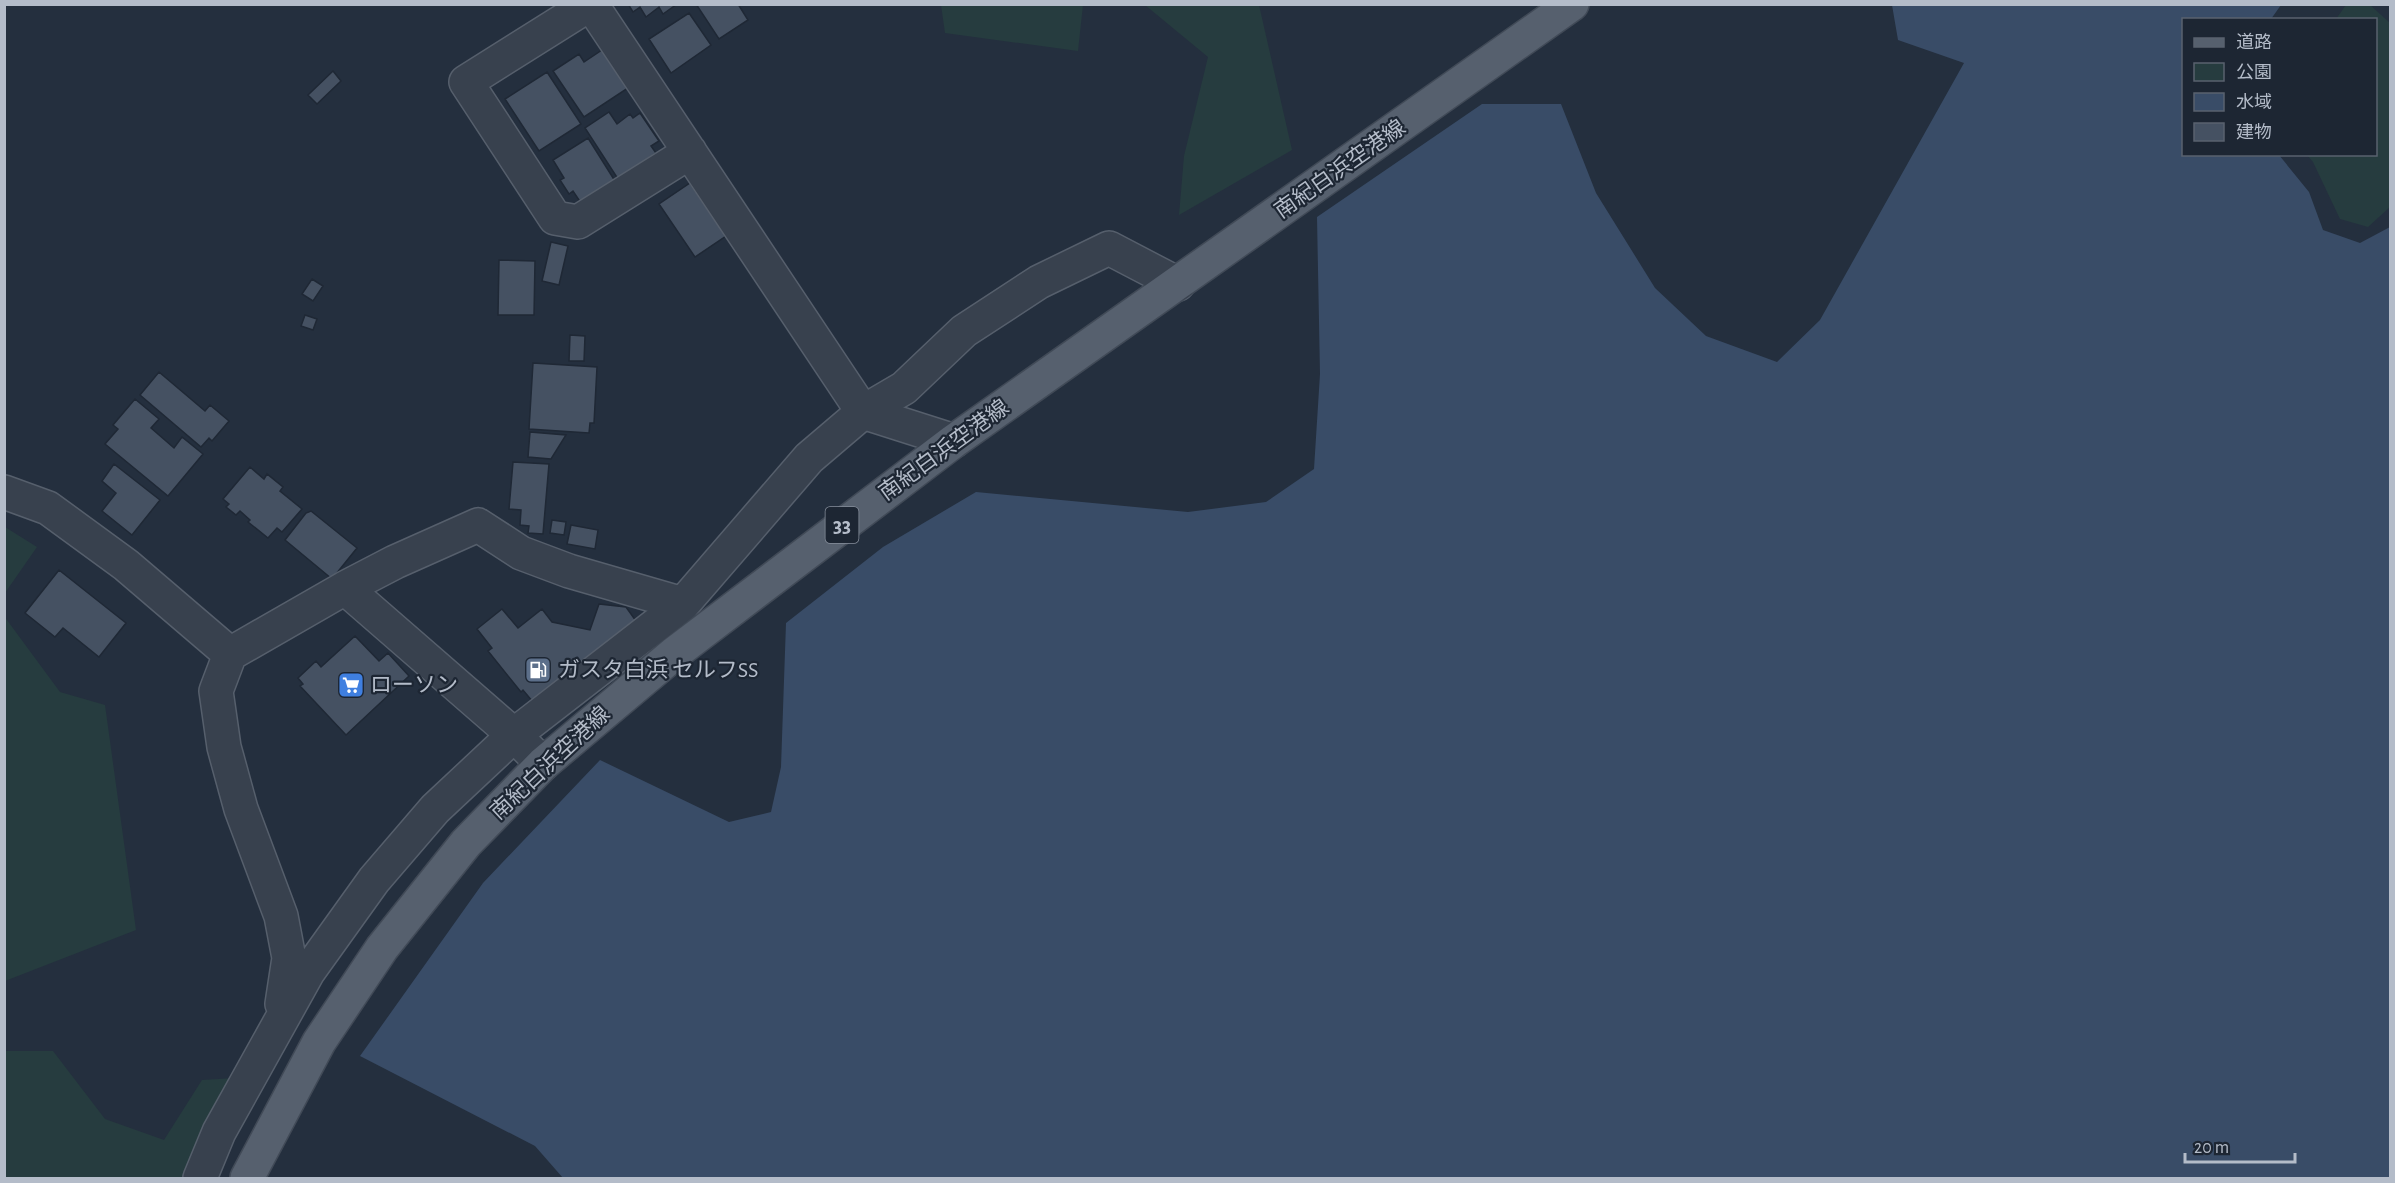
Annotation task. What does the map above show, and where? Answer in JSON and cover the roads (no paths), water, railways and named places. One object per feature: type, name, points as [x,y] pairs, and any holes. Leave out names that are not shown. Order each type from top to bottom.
[{"type":"main road","name":"南紀白浜空港線","points":[[247,1179],[319,1042],[382,948],[466,843],[543,764],[675,653],[954,441],[1572,4]]},
{"type":"street","points":[[690,152],[578,222],[555,218],[466,82],[591,4],[690,152],[863,412],[954,441]]},
{"type":"street","points":[[200,1179],[219,1132],[279,1022],[333,937],[374,880],[435,809],[514,735],[684,604],[809,458],[863,412],[904,388],[964,331],[1040,282],[1109,248],[1178,284]]},
{"type":"street","points":[[4,492],[48,508],[126,565],[230,654]]},
{"type":"street","points":[[279,1022],[289,958],[281,916],[241,809],[224,747],[216,691],[230,654],[394,562],[478,525],[521,553],[569,571],[684,604]]},
{"type":"street","points":[[345,588],[514,735],[543,764]]},
{"type":"street","points":[[281,916],[333,937]]},
{"type":"water","points":[[1892,5],[2281,5],[2272,18],[2182,18],[2182,156],[2280,156],[2309,192],[2323,230],[2360,243],[2390,227],[2390,1178],[563,1178],[535,1146],[360,1056],[483,883],[600,760],[729,822],[771,812],[781,767],[786,623],[883,547],[976,492],[1188,512],[1266,502],[1314,469],[1320,374],[1317,217],[1482,104],[1561,104],[1596,193],[1655,288],[1706,336],[1777,362],[1820,320],[1964,63],[1898,40]]},
{"type":"place","name":"ガスタ白浜 セルフSS","points":[[538,670]]},
{"type":"place","name":"ローソン","points":[[351,685]]}]
